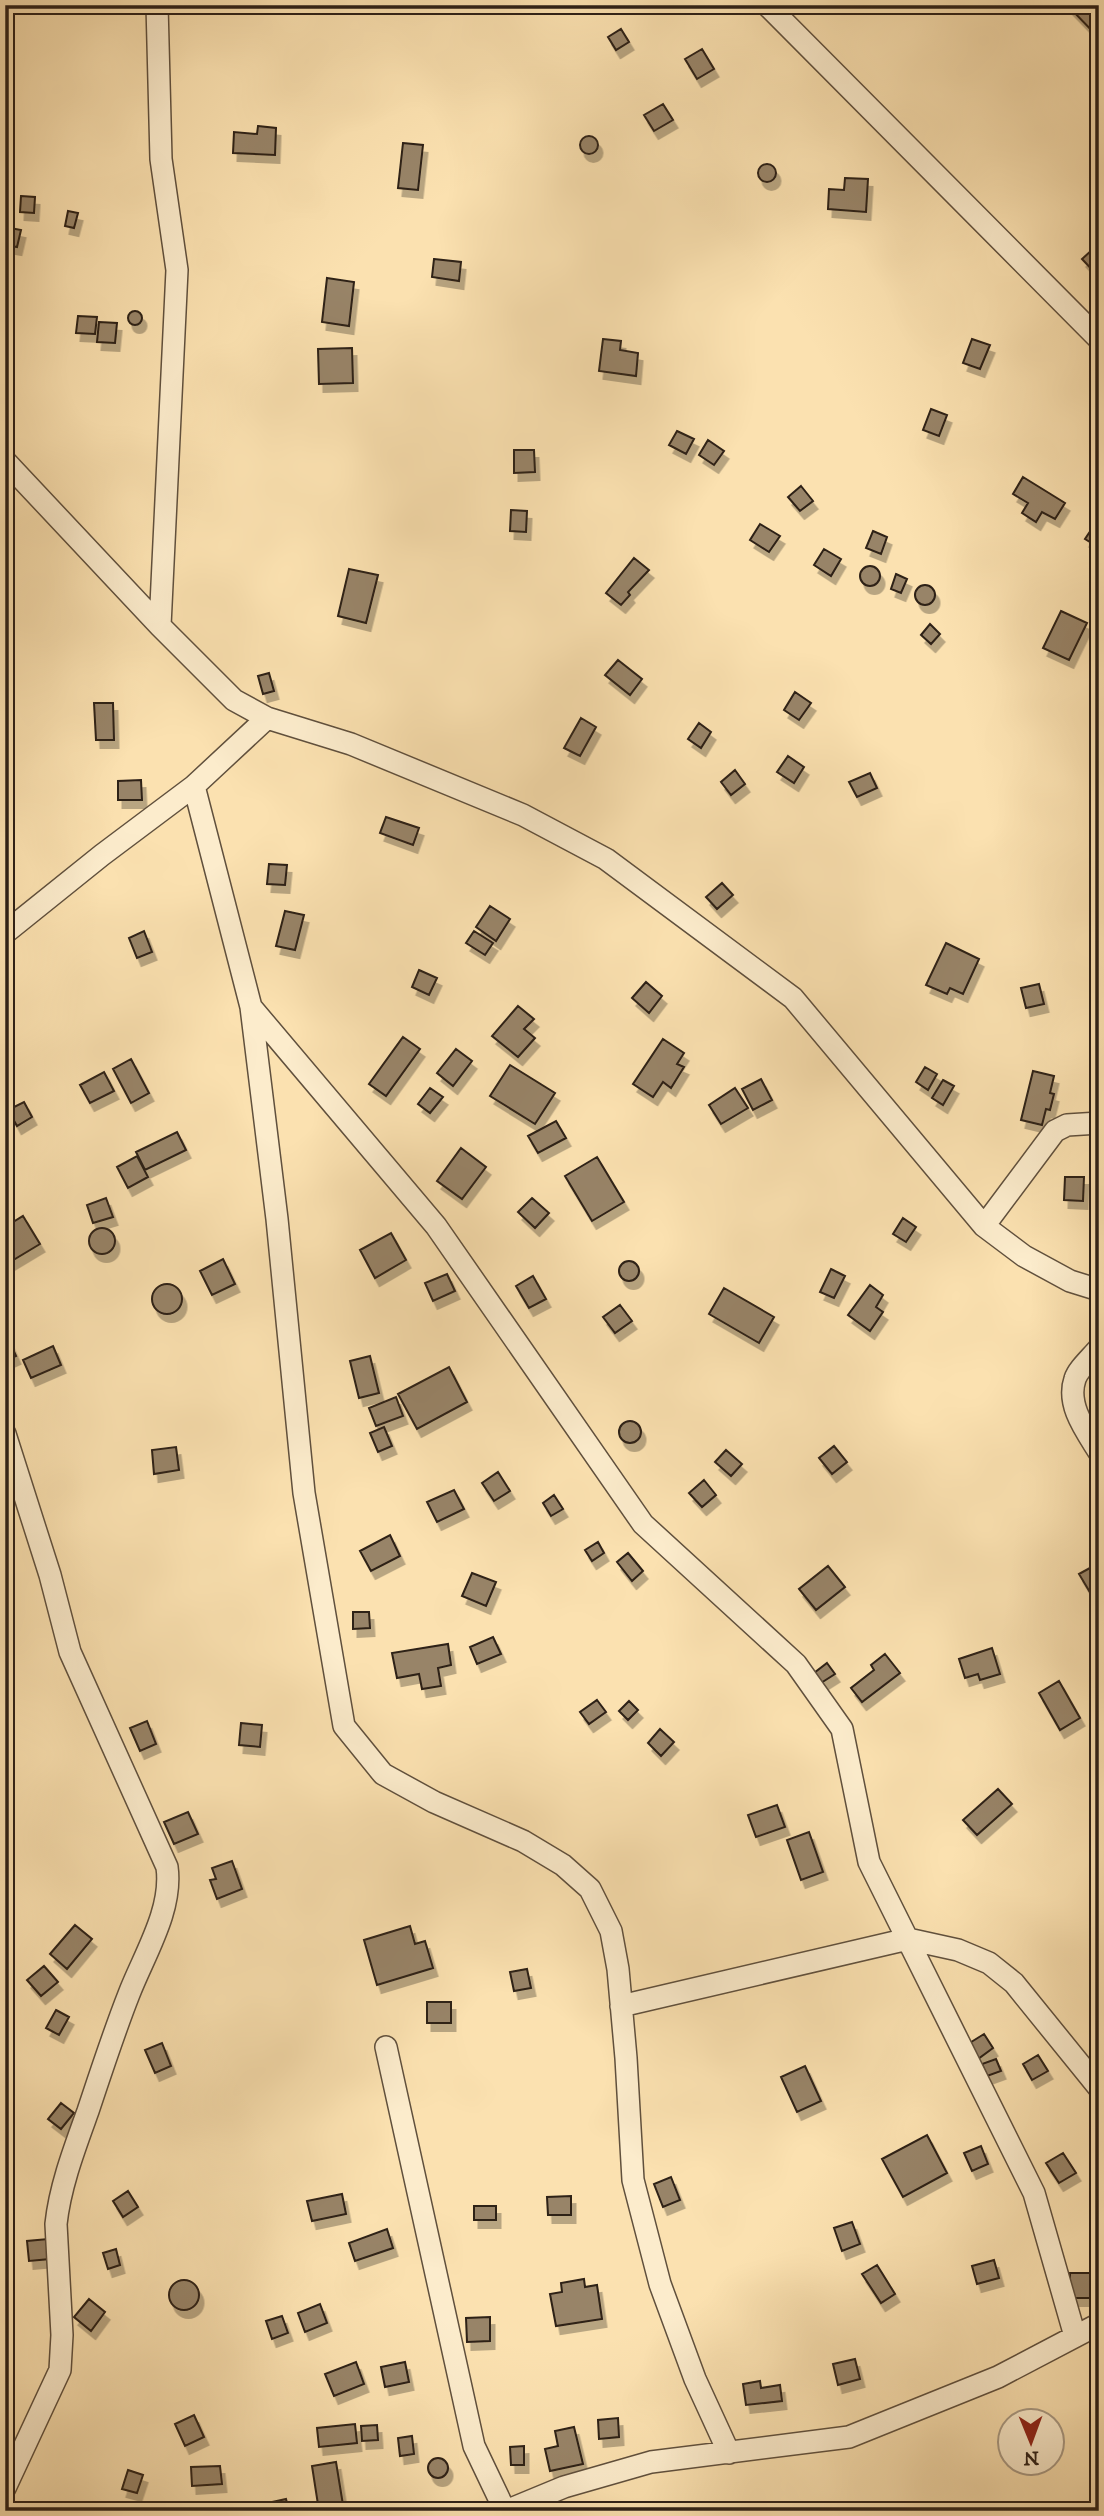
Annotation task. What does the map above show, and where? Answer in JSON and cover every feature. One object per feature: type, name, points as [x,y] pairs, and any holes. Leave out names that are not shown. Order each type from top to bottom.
[{"type":"street","points":[[157,5],[161,159],[177,270],[160,626]]},
{"type":"street","points":[[767,5],[1099,339]]},
{"type":"street","points":[[5,461],[160,626],[234,700],[267,718],[351,744],[523,815],[606,859],[793,998],[984,1226],[1024,1256],[1070,1282],[1099,1290]]},
{"type":"street","points":[[5,933],[194,786],[267,718]]},
{"type":"street","points":[[194,786],[251,1007],[277,1219],[304,1493],[344,1726],[383,1774],[433,1802],[523,1841],[562,1865],[590,1889],[611,1931],[621,2006],[633,2180],[660,2284],[695,2379],[729,2453]]},
{"type":"street","points":[[251,1007],[436,1226],[643,1524],[796,1664],[842,1729],[869,1861],[1034,2193],[1075,2336]]},
{"type":"street","points":[[984,1226],[1055,1131],[1067,1125],[1099,1123]]},
{"type":"street","points":[[1099,1348],[1075,1378],[1073,1396],[1078,1418],[1099,1452]]},
{"type":"street","points":[[5,1434],[50,1575],[70,1652],[167,1867],[169,1883],[165,1905],[128,1996],[76,2144],[58,2208],[56,2224],[62,2335],[60,2370],[5,2488]]},
{"type":"street","points":[[621,2006],[908,1939],[958,1951],[989,1963],[1014,1983],[1099,2088]]},
{"type":"street","points":[[386,2047],[474,2446],[505,2511],[564,2487],[651,2462],[849,2437],[998,2377],[1099,2324]]},
{"type":"building","points":[[1067,5],[1099,5],[1099,38]]},
{"type":"building","points":[[621,29],[629,42],[616,50],[608,37]]},
{"type":"building","points":[[702,49],[714,69],[697,79],[685,59]]},
{"type":"building","points":[[663,104],[673,120],[654,131],[644,115]]},
{"type":"building","points":[[258,126],[276,128],[275,155],[233,153],[234,132],[257,134]]},
{"type":"building","points":[[585,136],[593,136],[598,145],[596,152],[585,154],[580,149],[580,141]]},
{"type":"building","points":[[403,143],[423,145],[418,190],[398,188]]},
{"type":"building","points":[[763,164],[771,164],[776,173],[774,180],[763,182],[758,177],[758,169]]},
{"type":"building","points":[[845,178],[868,179],[866,212],[828,209],[829,189],[844,190]]},
{"type":"building","points":[[21,196],[35,197],[34,213],[20,212]]},
{"type":"building","points":[[68,211],[78,213],[74,228],[65,226]]},
{"type":"building","points":[[5,227],[21,230],[17,247],[5,245]]},
{"type":"building","points":[[1092,250],[1099,257],[1098,276],[1082,259]]},
{"type":"building","points":[[434,259],[461,262],[459,281],[432,277]]},
{"type":"building","points":[[327,278],[354,282],[349,326],[322,322]]},
{"type":"building","points":[[135,311],[140,313],[140,323],[135,325],[130,323],[128,318],[130,313]]},
{"type":"building","points":[[78,316],[97,317],[95,334],[76,333]]},
{"type":"building","points":[[99,322],[117,323],[115,343],[97,342]]},
{"type":"building","points":[[603,339],[621,341],[620,350],[638,353],[636,376],[599,371]]},
{"type":"building","points":[[972,339],[990,345],[980,369],[963,363]]},
{"type":"building","points":[[352,348],[353,383],[319,384],[318,349]]},
{"type":"building","points":[[931,409],[947,415],[939,436],[923,430]]},
{"type":"building","points":[[677,431],[694,439],[686,454],[669,445]]},
{"type":"building","points":[[708,440],[724,451],[714,465],[699,455]]},
{"type":"building","points":[[514,450],[534,450],[535,472],[514,473]]},
{"type":"building","points":[[1023,477],[1065,503],[1055,519],[1042,512],[1036,522],[1022,513],[1028,503],[1013,494]]},
{"type":"building","points":[[801,486],[813,501],[800,511],[788,497]]},
{"type":"building","points":[[511,510],[527,511],[526,532],[510,531]]},
{"type":"building","points":[[760,524],[780,536],[769,552],[750,540]]},
{"type":"building","points":[[1095,524],[1099,526],[1098,547],[1085,539]]},
{"type":"building","points":[[873,531],[887,537],[881,554],[866,548]]},
{"type":"building","points":[[824,549],[841,559],[831,576],[814,565]]},
{"type":"building","points":[[634,558],[649,570],[628,592],[630,595],[621,605],[606,593]]},
{"type":"building","points":[[870,566],[877,569],[880,576],[877,583],[870,586],[863,583],[860,576],[863,569]]},
{"type":"building","points":[[349,569],[378,575],[366,623],[338,616]]},
{"type":"building","points":[[896,574],[907,579],[901,593],[891,589]]},
{"type":"building","points":[[925,585],[932,588],[935,595],[932,602],[925,605],[918,602],[915,595],[918,588]]},
{"type":"building","points":[[1061,611],[1087,623],[1069,660],[1043,648]]},
{"type":"building","points":[[930,624],[940,634],[931,644],[921,635]]},
{"type":"building","points":[[618,660],[642,679],[630,695],[605,675]]},
{"type":"building","points":[[269,673],[274,691],[263,694],[258,676]]},
{"type":"building","points":[[795,692],[811,703],[799,720],[784,710]]},
{"type":"building","points":[[94,703],[113,703],[114,740],[96,740]]},
{"type":"building","points":[[581,718],[596,727],[580,756],[564,748]]},
{"type":"building","points":[[699,723],[711,732],[701,748],[688,739]]},
{"type":"building","points":[[788,756],[804,767],[794,783],[777,772]]},
{"type":"building","points":[[735,770],[745,784],[731,795],[721,782]]},
{"type":"building","points":[[870,773],[877,788],[857,797],[849,782]]},
{"type":"building","points":[[141,780],[142,800],[118,800],[118,781]]},
{"type":"building","points":[[386,817],[419,828],[413,845],[380,833]]},
{"type":"building","points":[[269,864],[287,865],[285,885],[267,884]]},
{"type":"building","points":[[722,883],[733,895],[717,909],[706,897]]},
{"type":"building","points":[[490,906],[510,919],[496,941],[476,927]]},
{"type":"building","points":[[285,911],[304,915],[295,950],[276,946]]},
{"type":"building","points":[[144,931],[152,952],[137,958],[129,938]]},
{"type":"building","points":[[474,931],[493,943],[485,955],[466,943]]},
{"type":"building","points":[[946,943],[979,959],[963,994],[950,988],[947,994],[926,985]]},
{"type":"building","points":[[419,970],[437,978],[429,995],[412,987]]},
{"type":"building","points":[[646,982],[662,996],[649,1013],[632,998]]},
{"type":"building","points":[[1039,984],[1044,1004],[1026,1008],[1021,988]]},
{"type":"building","points":[[518,1006],[534,1019],[524,1029],[535,1038],[518,1057],[492,1036]]},
{"type":"building","points":[[403,1037],[420,1049],[386,1096],[369,1084]]},
{"type":"building","points":[[663,1039],[684,1053],[677,1064],[684,1067],[671,1088],[663,1082],[653,1097],[633,1084]]},
{"type":"building","points":[[456,1049],[472,1061],[453,1086],[437,1073]]},
{"type":"building","points":[[131,1059],[149,1093],[131,1103],[113,1069]]},
{"type":"building","points":[[510,1065],[555,1093],[535,1124],[490,1096]]},
{"type":"building","points":[[925,1067],[937,1074],[928,1090],[916,1082]]},
{"type":"building","points":[[1033,1071],[1054,1076],[1050,1093],[1054,1094],[1042,1125],[1021,1120]]},
{"type":"building","points":[[104,1072],[114,1091],[90,1103],[80,1085]]},
{"type":"building","points":[[761,1079],[772,1100],[753,1110],[742,1089]]},
{"type":"building","points":[[943,1080],[954,1086],[943,1105],[932,1098]]},
{"type":"building","points":[[430,1088],[443,1097],[430,1113],[418,1104]]},
{"type":"building","points":[[735,1088],[748,1108],[721,1124],[709,1105]]},
{"type":"building","points":[[24,1102],[32,1117],[17,1126],[8,1110]]},
{"type":"building","points":[[556,1121],[566,1138],[538,1153],[528,1136]]},
{"type":"building","points":[[177,1132],[186,1150],[145,1170],[136,1152]]},
{"type":"building","points":[[461,1148],[486,1167],[462,1199],[437,1181]]},
{"type":"building","points":[[137,1156],[148,1177],[128,1188],[117,1167]]},
{"type":"building","points":[[597,1157],[624,1202],[592,1221],[565,1176]]},
{"type":"building","points":[[1065,1177],[1084,1177],[1083,1201],[1064,1200]]},
{"type":"building","points":[[106,1198],[113,1217],[93,1223],[87,1205]]},
{"type":"building","points":[[532,1198],[549,1213],[535,1228],[518,1212]]},
{"type":"building","points":[[23,1216],[40,1244],[5,1265],[5,1227]]},
{"type":"building","points":[[903,1218],[916,1227],[906,1242],[893,1234]]},
{"type":"building","points":[[102,1228],[111,1232],[115,1241],[111,1250],[102,1254],[93,1250],[89,1241],[93,1232]]},
{"type":"building","points":[[391,1233],[406,1260],[375,1278],[360,1250]]},
{"type":"building","points":[[223,1259],[235,1284],[212,1295],[200,1271]]},
{"type":"building","points":[[629,1261],[636,1264],[639,1271],[636,1278],[629,1281],[622,1278],[619,1271],[622,1264]]},
{"type":"building","points":[[831,1269],[845,1276],[834,1298],[820,1292]]},
{"type":"building","points":[[447,1274],[455,1291],[433,1301],[425,1283]]},
{"type":"building","points":[[533,1276],[546,1299],[529,1308],[516,1286]]},
{"type":"building","points":[[167,1284],[178,1288],[182,1299],[178,1310],[167,1314],[156,1310],[152,1299],[156,1288]]},
{"type":"building","points":[[870,1285],[883,1295],[876,1307],[883,1312],[870,1331],[848,1315]]},
{"type":"building","points":[[724,1288],[774,1317],[759,1343],[709,1314]]},
{"type":"building","points":[[620,1305],[632,1321],[615,1333],[603,1317]]},
{"type":"building","points":[[5,1336],[16,1356],[5,1361]]},
{"type":"building","points":[[53,1346],[61,1365],[31,1378],[23,1360]]},
{"type":"building","points":[[370,1356],[379,1393],[359,1398],[350,1361]]},
{"type":"building","points":[[449,1367],[467,1402],[417,1429],[398,1394]]},
{"type":"building","points":[[396,1397],[403,1416],[376,1426],[369,1408]]},
{"type":"building","points":[[630,1421],[638,1424],[641,1432],[638,1440],[630,1443],[622,1440],[619,1432],[622,1424]]},
{"type":"building","points":[[384,1427],[392,1446],[378,1452],[370,1433]]},
{"type":"building","points":[[834,1446],[847,1462],[832,1474],[819,1458]]},
{"type":"building","points":[[176,1447],[179,1470],[154,1474],[152,1450]]},
{"type":"building","points":[[726,1450],[742,1464],[731,1476],[715,1462]]},
{"type":"building","points":[[498,1472],[510,1491],[494,1501],[482,1483]]},
{"type":"building","points":[[704,1480],[716,1495],[702,1507],[689,1493]]},
{"type":"building","points":[[454,1490],[464,1509],[437,1522],[427,1502]]},
{"type":"building","points":[[554,1495],[563,1509],[551,1516],[543,1503]]},
{"type":"building","points":[[390,1535],[400,1556],[371,1571],[360,1551]]},
{"type":"building","points":[[598,1542],[604,1553],[592,1561],[585,1550]]},
{"type":"building","points":[[628,1553],[643,1571],[632,1581],[617,1562]]},
{"type":"building","points":[[1099,1563],[1099,1589],[1091,1594],[1079,1574]]},
{"type":"building","points":[[828,1566],[845,1587],[816,1610],[799,1589]]},
{"type":"building","points":[[472,1573],[496,1582],[486,1606],[462,1596]]},
{"type":"building","points":[[353,1612],[369,1612],[370,1628],[353,1629]]},
{"type":"building","points":[[493,1637],[501,1654],[477,1664],[470,1647]]},
{"type":"building","points":[[448,1644],[451,1665],[438,1668],[441,1686],[422,1689],[419,1674],[397,1678],[392,1653]]},
{"type":"building","points":[[992,1648],[1000,1674],[980,1680],[978,1674],[965,1678],[959,1659]]},
{"type":"building","points":[[885,1654],[900,1673],[862,1702],[851,1688],[874,1670],[871,1665]]},
{"type":"building","points":[[827,1663],[835,1674],[821,1683],[814,1673]]},
{"type":"building","points":[[1059,1681],[1080,1718],[1060,1730],[1039,1693]]},
{"type":"building","points":[[597,1700],[606,1712],[589,1724],[580,1712]]},
{"type":"building","points":[[629,1701],[638,1710],[628,1720],[619,1711]]},
{"type":"building","points":[[147,1721],[156,1744],[140,1751],[130,1728]]},
{"type":"building","points":[[241,1723],[262,1725],[260,1747],[239,1745]]},
{"type":"building","points":[[660,1729],[674,1742],[661,1756],[648,1743]]},
{"type":"building","points":[[998,1789],[1012,1804],[977,1835],[963,1820]]},
{"type":"building","points":[[777,1805],[785,1827],[756,1837],[748,1815]]},
{"type":"building","points":[[188,1812],[198,1834],[174,1844],[164,1822]]},
{"type":"building","points":[[809,1832],[823,1872],[801,1880],[787,1840]]},
{"type":"building","points":[[232,1861],[242,1889],[217,1899],[210,1880],[216,1879],[212,1868]]},
{"type":"building","points":[[75,1925],[92,1939],[67,1969],[50,1954]]},
{"type":"building","points":[[410,1926],[415,1944],[425,1941],[433,1968],[377,1985],[364,1940]]},
{"type":"building","points":[[44,1966],[58,1982],[41,1996],[27,1980]]},
{"type":"building","points":[[527,1969],[531,1988],[514,1991],[510,1972]]},
{"type":"building","points":[[427,2002],[451,2002],[451,2023],[427,2023]]},
{"type":"building","points":[[56,2010],[69,2017],[59,2035],[46,2028]]},
{"type":"building","points":[[984,2034],[993,2048],[978,2059],[968,2044]]},
{"type":"building","points":[[162,2043],[171,2066],[155,2073],[145,2050]]},
{"type":"building","points":[[1038,2055],[1048,2071],[1032,2080],[1023,2064]]},
{"type":"building","points":[[996,2059],[1001,2071],[987,2076],[982,2064]]},
{"type":"building","points":[[805,2066],[821,2101],[797,2112],[781,2077]]},
{"type":"building","points":[[61,2103],[74,2113],[61,2129],[48,2119]]},
{"type":"building","points":[[927,2135],[947,2173],[903,2197],[882,2159]]},
{"type":"building","points":[[981,2146],[988,2164],[972,2171],[964,2153]]},
{"type":"building","points":[[1063,2153],[1076,2173],[1059,2183],[1046,2163]]},
{"type":"building","points":[[671,2177],[680,2200],[663,2207],[654,2184]]},
{"type":"building","points":[[128,2191],[138,2207],[123,2217],[113,2201]]},
{"type":"building","points":[[342,2194],[346,2214],[312,2221],[307,2201]]},
{"type":"building","points":[[571,2196],[571,2215],[548,2215],[547,2197]]},
{"type":"building","points":[[474,2206],[496,2206],[496,2220],[474,2220]]},
{"type":"building","points":[[852,2222],[860,2244],[842,2251],[834,2228]]},
{"type":"building","points":[[387,2229],[393,2248],[355,2261],[349,2243]]},
{"type":"building","points":[[48,2239],[50,2259],[29,2261],[27,2241]]},
{"type":"building","points":[[116,2249],[120,2265],[108,2269],[103,2253]]},
{"type":"building","points":[[994,2260],[999,2278],[977,2284],[972,2266]]},
{"type":"building","points":[[877,2265],[895,2294],[881,2303],[862,2274]]},
{"type":"building","points":[[1070,2273],[1093,2273],[1093,2298],[1070,2298]]},
{"type":"building","points":[[584,2279],[585,2287],[597,2285],[602,2319],[556,2326],[550,2294],[562,2292],[561,2283]]},
{"type":"building","points":[[184,2280],[195,2284],[199,2295],[195,2306],[184,2310],[173,2306],[169,2295],[173,2284]]},
{"type":"building","points":[[89,2299],[105,2312],[91,2331],[74,2317]]},
{"type":"building","points":[[320,2304],[327,2323],[305,2332],[298,2313]]},
{"type":"building","points":[[282,2316],[288,2333],[272,2339],[266,2321]]},
{"type":"building","points":[[490,2317],[490,2341],[467,2342],[466,2318]]},
{"type":"building","points":[[855,2359],[860,2379],[838,2385],[833,2364]]},
{"type":"building","points":[[356,2362],[364,2384],[334,2396],[325,2374]]},
{"type":"building","points":[[405,2362],[409,2382],[385,2387],[381,2367]]},
{"type":"building","points":[[760,2381],[761,2388],[780,2385],[782,2401],[746,2405],[743,2384]]},
{"type":"building","points":[[194,2415],[204,2437],[185,2446],[175,2424]]},
{"type":"building","points":[[618,2418],[619,2437],[599,2439],[598,2420]]},
{"type":"building","points":[[355,2424],[357,2443],[319,2447],[317,2428]]},
{"type":"building","points":[[377,2425],[378,2440],[362,2441],[361,2426]]},
{"type":"building","points":[[574,2427],[583,2464],[550,2471],[545,2449],[558,2446],[555,2431]]},
{"type":"building","points":[[412,2436],[414,2454],[400,2456],[398,2438]]},
{"type":"building","points":[[524,2446],[524,2465],[511,2465],[510,2447]]},
{"type":"building","points":[[434,2458],[442,2458],[448,2468],[442,2478],[434,2478],[428,2472],[428,2464]]},
{"type":"building","points":[[336,2462],[344,2511],[319,2511],[312,2466]]},
{"type":"building","points":[[220,2466],[222,2484],[192,2486],[191,2467]]},
{"type":"building","points":[[128,2470],[143,2475],[137,2493],[122,2489]]},
{"type":"building","points":[[286,2499],[289,2511],[274,2511],[272,2502]]}]
